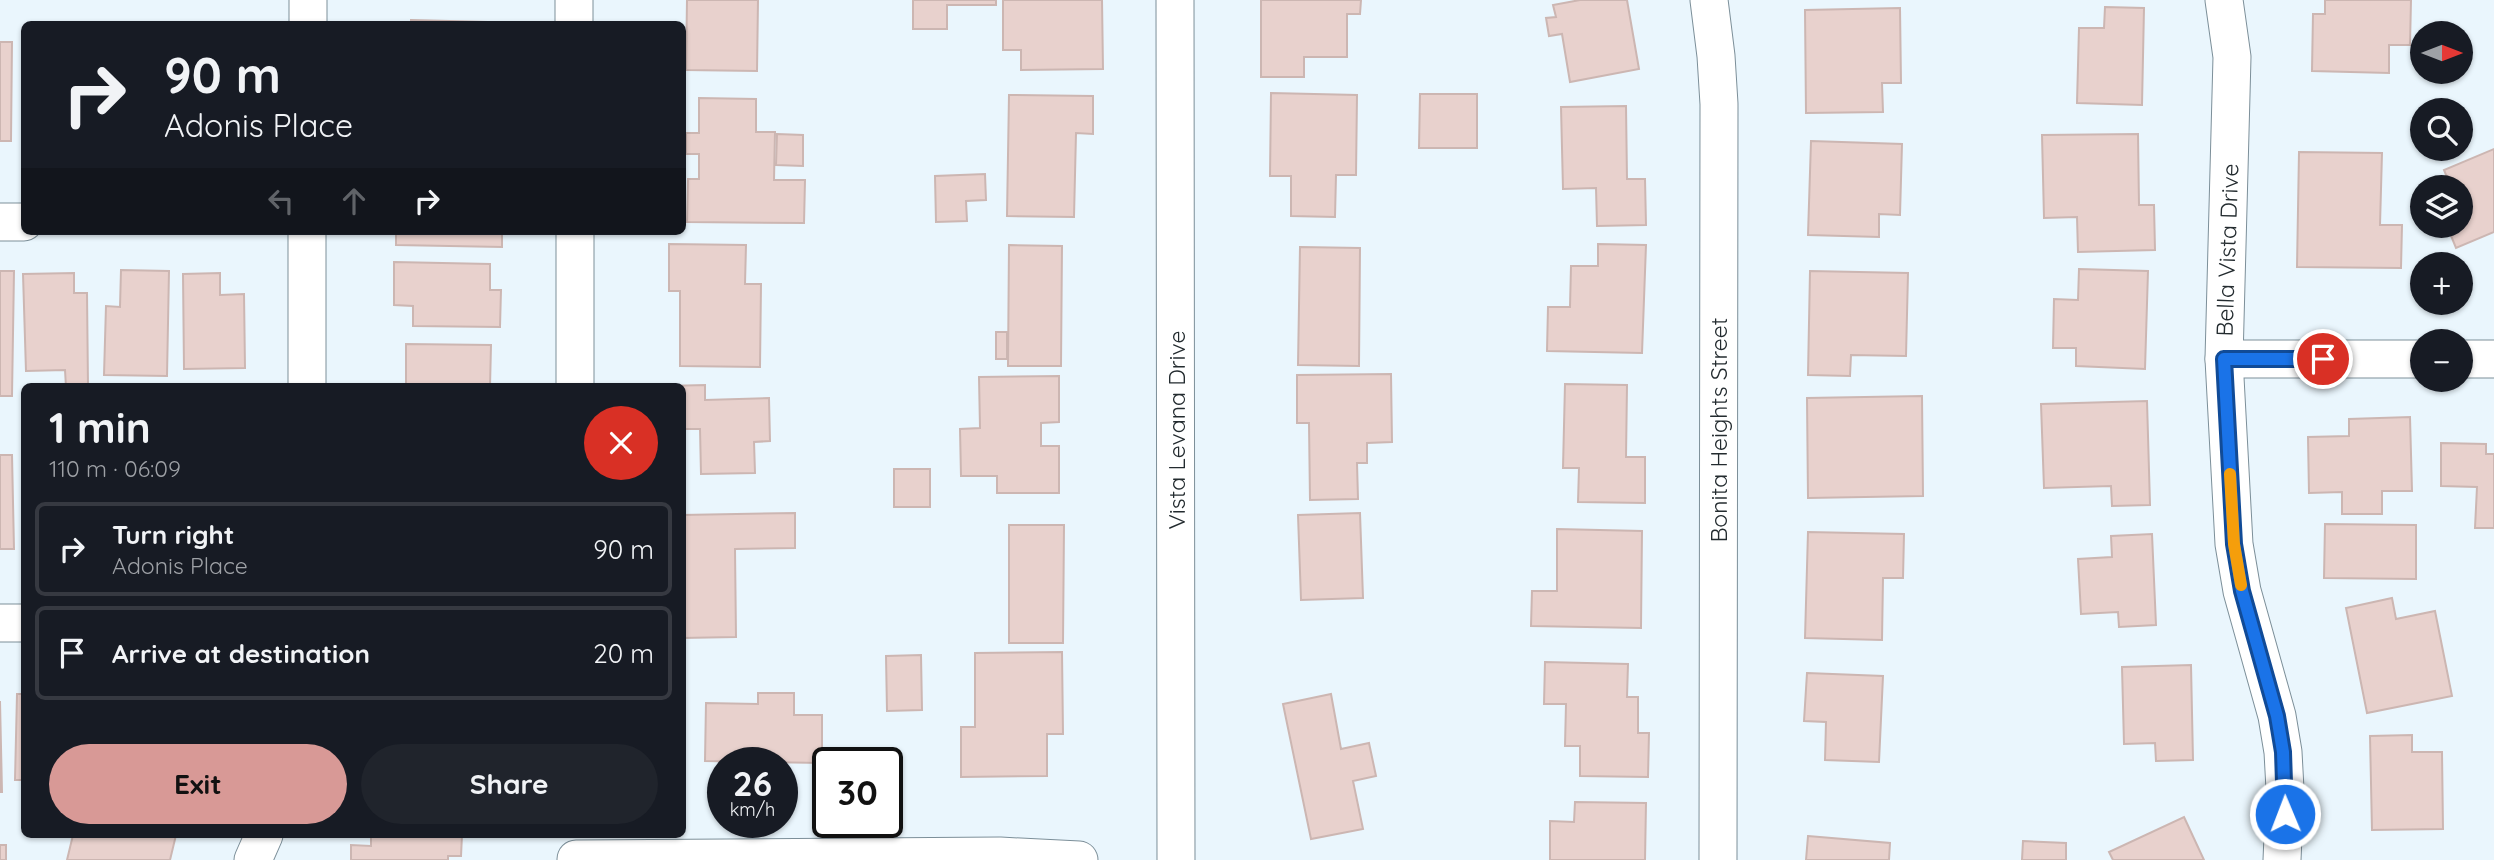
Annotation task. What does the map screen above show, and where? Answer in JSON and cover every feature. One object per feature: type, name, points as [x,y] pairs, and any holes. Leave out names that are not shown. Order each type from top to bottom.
[{"type":"street","points":[[308,21],[309,0]]},
{"type":"street","points":[[574,0],[575,21]]},
{"type":"street","name":"Vista Levana Drive","points":[[1175,0],[1176,860]]},
{"type":"street","name":"Bonita Heights Street","points":[[1709,0],[1719,104],[1718,860]]},
{"type":"street","name":"Bella Vista Drive","points":[[2224,0],[2232,57],[2224,359],[2234,544],[2242,591],[2277,716],[2285,789],[2282,860]]},
{"type":"street","points":[[0,222],[21,222]]},
{"type":"street","points":[[307,235],[307,383]]},
{"type":"street","points":[[575,235],[575,383]]},
{"type":"street","points":[[2224,359],[2410,359]]},
{"type":"street","points":[[2473,359],[2494,359]]},
{"type":"street","points":[[0,623],[21,623]]},
{"type":"street","points":[[253,860],[263,838]]},
{"type":"street","points":[[576,838],[576,860],[1079,860]]},
{"type":"building","points":[[687,0],[758,0],[757,71],[686,70]]},
{"type":"building","points":[[913,0],[996,0],[996,5],[947,5],[947,29],[913,29]]},
{"type":"building","points":[[1003,0],[1102,0],[1103,69],[1021,70],[1021,50],[1003,50]]},
{"type":"building","points":[[1261,0],[1361,0],[1360,14],[1347,14],[1347,57],[1304,57],[1304,77],[1261,77]]},
{"type":"building","points":[[1580,0],[1627,0],[1639,69],[1570,82],[1562,34],[1549,36],[1546,18],[1556,17],[1553,5]]},
{"type":"building","points":[[2325,0],[2411,0],[2410,45],[2389,45],[2389,73],[2312,71],[2313,14],[2325,14]]},
{"type":"building","points":[[2105,7],[2144,8],[2142,105],[2077,103],[2079,28],[2104,28]]},
{"type":"building","points":[[1900,8],[1901,83],[1882,83],[1883,112],[1806,113],[1805,10]]},
{"type":"building","points":[[0,42],[12,42],[11,141],[0,141]]},
{"type":"building","points":[[1271,93],[1357,95],[1356,175],[1336,175],[1335,217],[1291,216],[1291,176],[1270,176]]},
{"type":"building","points":[[1420,94],[1477,94],[1477,148],[1419,148]]},
{"type":"building","points":[[1009,95],[1093,96],[1093,134],[1076,133],[1074,217],[1007,216]]},
{"type":"building","points":[[699,98],[756,99],[756,132],[775,132],[774,180],[805,180],[804,223],[687,222],[688,179],[699,179],[699,154],[686,154],[686,133],[699,133]]},
{"type":"building","points":[[1626,106],[1627,179],[1645,179],[1646,225],[1597,226],[1596,188],[1563,189],[1561,107]]},
{"type":"building","points":[[777,134],[803,135],[803,166],[776,165]]},
{"type":"building","points":[[2138,134],[2139,205],[2154,205],[2155,250],[2078,252],[2077,217],[2044,218],[2042,135]]},
{"type":"building","points":[[1811,141],[1902,144],[1900,215],[1879,214],[1879,237],[1808,235]]},
{"type":"building","points":[[2494,149],[2494,232],[2456,248],[2452,238],[2473,238],[2473,175],[2446,175],[2444,170],[2465,161],[2473,161],[2473,158]]},
{"type":"building","points":[[2299,152],[2382,153],[2380,225],[2402,225],[2401,268],[2297,267]]},
{"type":"building","points":[[985,174],[986,200],[966,201],[967,221],[936,222],[935,176]]},
{"type":"building","points":[[396,235],[502,235],[502,247],[396,245]]},
{"type":"building","points":[[669,244],[746,245],[745,284],[761,284],[760,367],[680,366],[680,291],[669,291]]},
{"type":"building","points":[[1598,244],[1646,245],[1642,353],[1547,351],[1548,307],[1570,307],[1571,266],[1598,266]]},
{"type":"building","points":[[1009,245],[1062,246],[1061,366],[1008,366]]},
{"type":"building","points":[[1300,247],[1360,248],[1359,366],[1298,365]]},
{"type":"building","points":[[394,262],[490,264],[490,290],[501,290],[500,327],[413,326],[413,306],[394,305]]},
{"type":"building","points":[[2079,269],[2148,271],[2145,369],[2076,366],[2076,348],[2053,348],[2054,299],[2078,300]]},
{"type":"building","points":[[121,270],[169,271],[167,376],[104,375],[106,306],[120,307]]},
{"type":"building","points":[[0,271],[14,271],[12,396],[0,396]]},
{"type":"building","points":[[1810,271],[1908,273],[1906,356],[1851,355],[1850,376],[1808,375]]},
{"type":"building","points":[[74,273],[74,293],[87,293],[88,383],[66,383],[65,370],[26,371],[23,274]]},
{"type":"building","points":[[220,273],[220,295],[244,294],[245,368],[184,369],[183,274]]},
{"type":"building","points":[[996,332],[1007,332],[1007,359],[996,359]]},
{"type":"building","points":[[406,344],[491,345],[490,383],[406,383]]},
{"type":"building","points":[[1391,374],[1392,442],[1367,443],[1367,463],[1357,463],[1358,499],[1310,500],[1309,423],[1297,423],[1297,375]]},
{"type":"building","points":[[1059,376],[1059,422],[1041,423],[1041,446],[1059,446],[1059,493],[997,493],[997,476],[961,476],[960,429],[980,428],[979,377]]},
{"type":"building","points":[[1565,384],[1627,385],[1626,457],[1645,457],[1645,503],[1578,502],[1579,468],[1563,468]]},
{"type":"building","points":[[686,385],[705,385],[705,400],[769,398],[770,441],[754,442],[755,473],[701,474],[700,429],[686,429]]},
{"type":"building","points":[[1922,396],[1923,496],[1808,498],[1807,398]]},
{"type":"building","points":[[2147,401],[2150,505],[2112,506],[2111,486],[2044,488],[2041,404]]},
{"type":"building","points":[[2410,417],[2412,491],[2382,491],[2382,514],[2342,514],[2342,492],[2309,493],[2308,437],[2349,436],[2349,419]]},
{"type":"building","points":[[2441,443],[2486,444],[2486,454],[2494,454],[2494,528],[2475,528],[2477,487],[2441,486]]},
{"type":"building","points":[[0,455],[12,455],[14,549],[0,549]]},
{"type":"building","points":[[894,469],[930,469],[930,507],[894,507]]},
{"type":"building","points":[[795,513],[795,548],[735,549],[736,637],[686,638],[686,515]]},
{"type":"building","points":[[1360,513],[1363,598],[1301,600],[1298,515]]},
{"type":"building","points":[[2325,524],[2416,525],[2416,579],[2324,578]]},
{"type":"building","points":[[1009,525],[1064,525],[1063,643],[1009,643]]},
{"type":"building","points":[[1557,529],[1642,531],[1641,628],[1531,626],[1532,591],[1557,591]]},
{"type":"building","points":[[1808,532],[1904,534],[1903,578],[1883,578],[1882,640],[1805,638]]},
{"type":"building","points":[[2152,534],[2156,625],[2119,627],[2118,612],[2081,614],[2078,559],[2112,557],[2111,536]]},
{"type":"building","points":[[2392,598],[2396,619],[2435,611],[2452,696],[2367,713],[2346,608]]},
{"type":"building","points":[[1062,652],[1063,734],[1047,734],[1047,776],[961,777],[961,727],[975,727],[975,653]]},
{"type":"building","points":[[921,655],[922,710],[887,711],[886,656]]},
{"type":"building","points":[[1545,662],[1628,664],[1627,697],[1638,697],[1638,733],[1649,733],[1648,777],[1580,776],[1580,746],[1565,746],[1566,704],[1544,704]]},
{"type":"building","points":[[2191,665],[2193,760],[2156,761],[2155,743],[2124,744],[2122,667]]},
{"type":"building","points":[[1807,673],[1883,676],[1879,762],[1825,760],[1826,722],[1804,721]]},
{"type":"building","points":[[758,693],[794,693],[794,715],[822,715],[822,747],[812,747],[812,763],[798,763],[798,747],[707,747],[705,761],[706,703],[758,704]]},
{"type":"building","points":[[17,694],[21,694],[21,780],[15,780]]},
{"type":"building","points":[[1331,694],[1341,749],[1369,743],[1376,776],[1353,781],[1363,829],[1311,839],[1283,704]]},
{"type":"building","points":[[0,701],[2,792],[0,792]]},
{"type":"building","points":[[2412,735],[2412,752],[2442,752],[2443,829],[2372,830],[2370,736]]},
{"type":"building","points":[[1575,802],[1646,803],[1645,860],[1550,860],[1550,821],[1574,822]]},
{"type":"building","points":[[2184,817],[2204,860],[2113,860],[2109,852]]},
{"type":"building","points":[[1808,836],[1890,843],[1889,860],[1806,860]]},
{"type":"building","points":[[72,838],[175,838],[170,860],[67,860]]},
{"type":"building","points":[[371,838],[462,838],[461,856],[448,856],[448,860],[351,860],[351,845],[371,846]]},
{"type":"building","points":[[2023,841],[2066,843],[2066,860],[2022,860]]},
{"type":"building","points":[[0,845],[6,845],[6,860],[0,860]]},
{"type":"slow traffic","points":[[2230,474],[2234,544],[2241,585]]},
{"type":"route","points":[[2285,814],[2283,752],[2277,716],[2242,591],[2234,544],[2224,359],[2323,359]]}]
